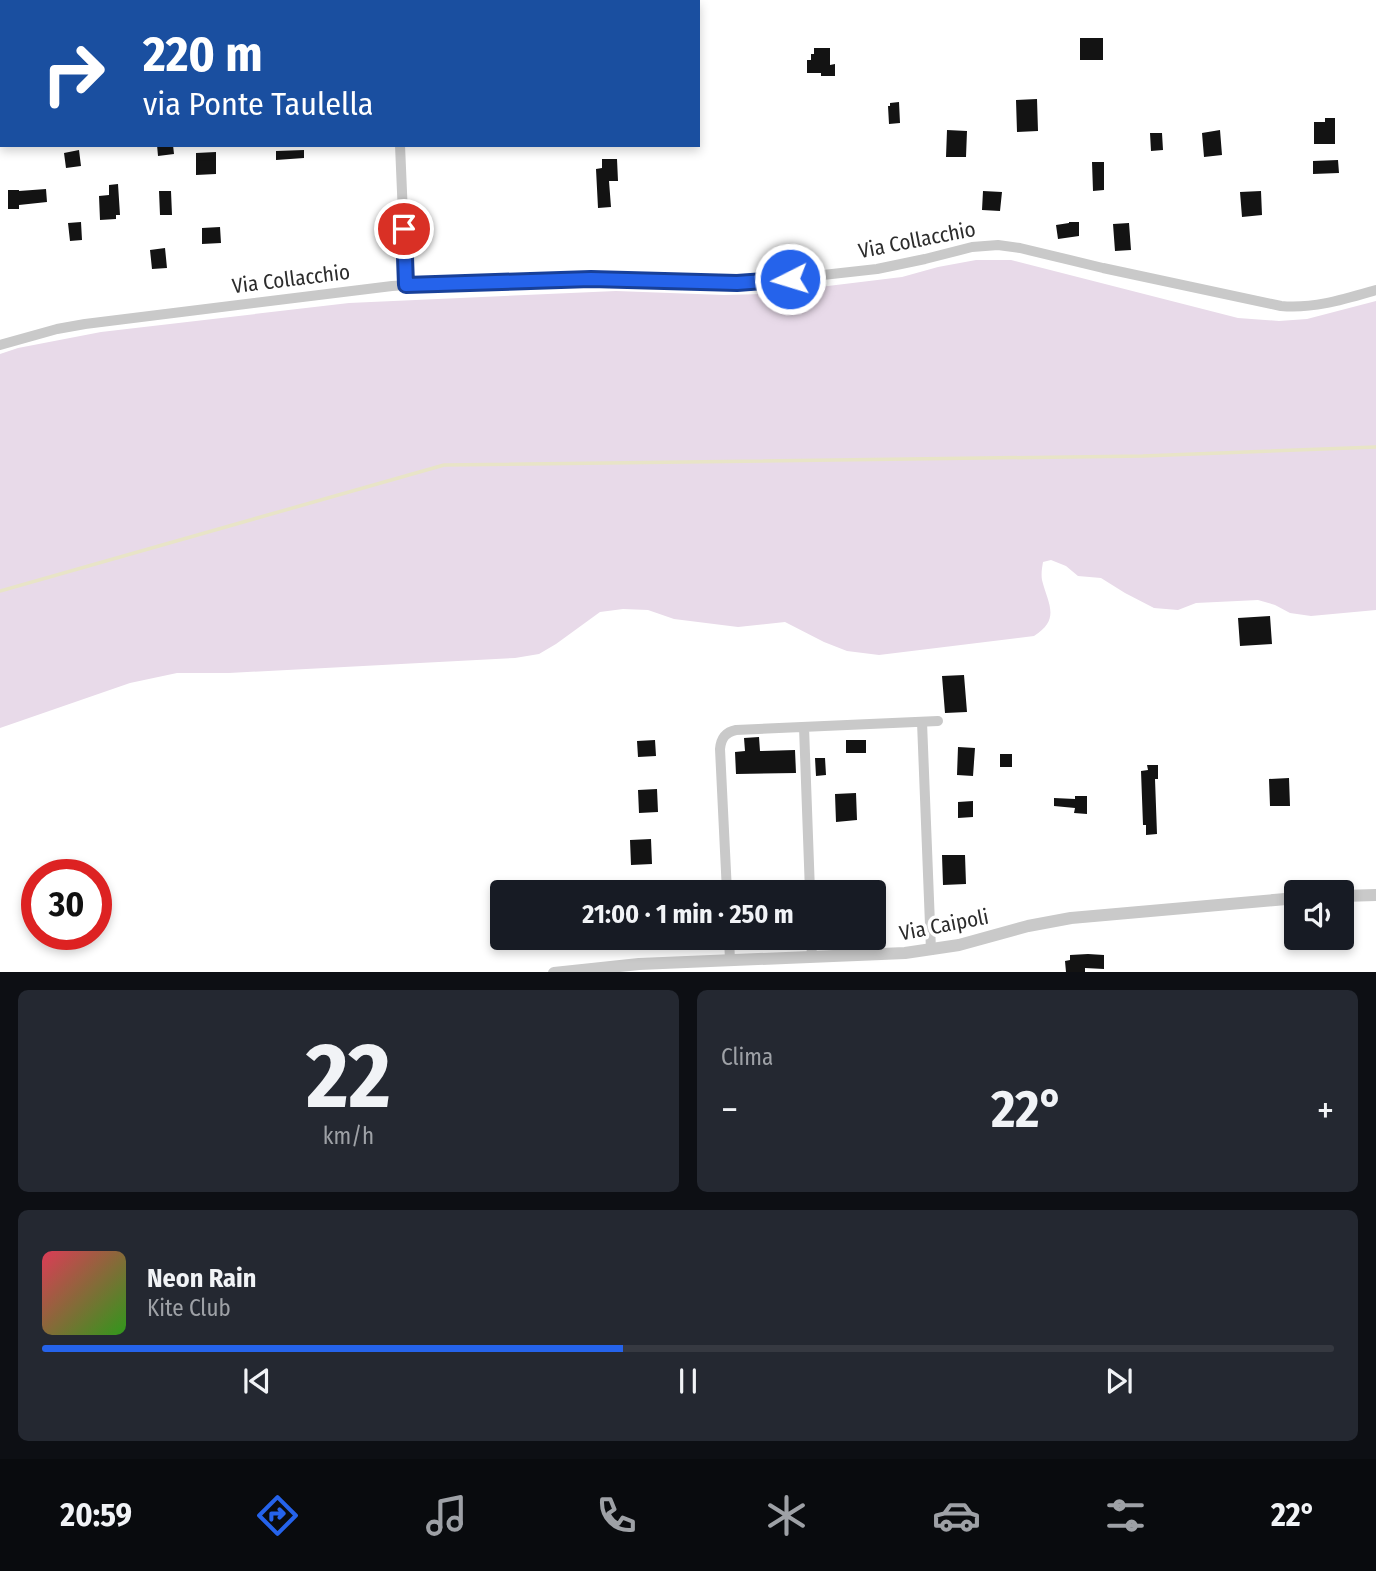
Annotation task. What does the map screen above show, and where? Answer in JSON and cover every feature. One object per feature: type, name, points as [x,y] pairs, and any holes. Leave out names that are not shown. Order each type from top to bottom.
[{"type":"street","points":[[400,147],[406,285]]},
{"type":"street","name":"Via Collacchio","points":[[0,345],[85,324],[406,285],[591,279],[759,282],[885,267],[972,247],[999,245],[1281,306],[1317,305],[1376,290]]},
{"type":"street","points":[[726,880],[720,748],[726,734],[736,730],[938,721]]},
{"type":"street","points":[[922,722],[931,950]]},
{"type":"street","points":[[804,727],[810,880]]},
{"type":"street","points":[[1354,896],[1376,895]]},
{"type":"street","name":"Via Caipoli","points":[[554,972],[624,965],[898,954],[931,950],[1071,918],[1284,899]]},
{"type":"street","points":[[730,950],[730,960]]},
{"type":"street","points":[[812,950],[812,957]]},
{"type":"shaded area","points":[[976,260],[1011,260],[1238,318],[1279,321],[1307,319],[1376,301],[1376,610],[1311,616],[1290,613],[1258,600],[1196,603],[1178,610],[1154,608],[1101,578],[1078,576],[1066,566],[1051,560],[1043,562],[1042,573],[1050,617],[1042,630],[1034,636],[879,655],[847,651],[785,622],[738,627],[674,619],[648,610],[623,609],[600,612],[539,654],[515,658],[229,673],[177,673],[130,683],[0,728],[0,354],[101,332],[349,303],[616,291],[762,294],[902,277]]},
{"type":"building","points":[[1080,38],[1103,38],[1103,60],[1080,60]]},
{"type":"building","points":[[814,48],[830,48],[830,65],[835,64],[835,76],[807,73],[807,60],[811,60]]},
{"type":"building","points":[[1037,99],[1038,131],[1017,132],[1016,100]]},
{"type":"building","points":[[899,102],[900,123],[889,124],[888,106],[890,103]]},
{"type":"building","points":[[1325,118],[1335,118],[1335,144],[1314,144],[1314,122],[1325,122]]},
{"type":"building","points":[[947,130],[967,131],[966,157],[946,157]]},
{"type":"building","points":[[1220,130],[1222,155],[1204,157],[1202,133]]},
{"type":"building","points":[[1150,133],[1162,133],[1163,150],[1151,151]]},
{"type":"building","points":[[157,147],[173,147],[174,154],[158,156]]},
{"type":"building","points":[[79,150],[81,166],[66,168],[64,153]]},
{"type":"building","points":[[304,150],[304,158],[276,160],[276,151]]},
{"type":"building","points":[[216,152],[216,174],[196,175],[196,153]]},
{"type":"building","points":[[602,159],[617,159],[618,181],[609,181],[611,207],[598,208],[596,169],[602,168]]},
{"type":"building","points":[[1338,160],[1339,173],[1313,174],[1313,161]]},
{"type":"building","points":[[1092,162],[1104,162],[1104,190],[1093,191]]},
{"type":"building","points":[[118,184],[120,215],[116,215],[116,219],[100,220],[99,196],[109,195],[109,185]]},
{"type":"building","points":[[46,189],[47,202],[8,209],[8,190]]},
{"type":"building","points":[[159,191],[171,191],[172,215],[160,215]]},
{"type":"building","points":[[983,191],[1002,192],[1000,211],[982,210]]},
{"type":"building","points":[[1261,191],[1262,215],[1242,217],[1240,192]]},
{"type":"building","points":[[81,222],[82,240],[70,241],[68,223]]},
{"type":"building","points":[[1079,222],[1079,236],[1058,239],[1056,225]]},
{"type":"building","points":[[1129,223],[1131,250],[1115,251],[1113,224]]},
{"type":"building","points":[[220,227],[221,243],[202,244],[202,228]]},
{"type":"building","points":[[165,248],[167,268],[152,269],[150,250]]},
{"type":"building","points":[[1270,616],[1272,644],[1240,646],[1238,618]]},
{"type":"building","points":[[964,675],[967,712],[945,713],[942,676]]},
{"type":"building","points":[[759,737],[760,751],[795,750],[796,773],[736,774],[735,752],[745,751],[744,738]]},
{"type":"building","points":[[655,740],[656,756],[638,757],[637,741]]},
{"type":"building","points":[[846,740],[866,740],[866,753],[846,753]]},
{"type":"building","points":[[958,747],[975,748],[973,776],[957,775]]},
{"type":"building","points":[[1000,754],[1012,754],[1012,767],[1000,767]]},
{"type":"building","points":[[815,758],[825,758],[826,775],[816,776]]},
{"type":"building","points":[[1147,765],[1158,765],[1158,779],[1155,779],[1157,834],[1146,835],[1146,825],[1143,825],[1141,771],[1148,770]]},
{"type":"building","points":[[1289,778],[1290,806],[1270,806],[1269,779]]},
{"type":"building","points":[[657,789],[658,812],[639,813],[638,790]]},
{"type":"building","points":[[856,793],[857,820],[836,822],[835,794]]},
{"type":"building","points":[[1075,796],[1087,796],[1087,814],[1074,813],[1075,808],[1054,806],[1054,798],[1075,799]]},
{"type":"building","points":[[973,801],[973,817],[958,818],[958,802]]},
{"type":"building","points":[[651,839],[652,864],[631,865],[630,840]]},
{"type":"building","points":[[942,855],[965,855],[966,884],[943,885]]},
{"type":"building","points":[[1070,955],[1104,955],[1104,969],[1085,968],[1085,972],[1066,972],[1065,961],[1070,960]]},
{"type":"waterway","points":[[0,591],[444,465],[1143,456],[1376,447]]},
{"type":"route","points":[[404,229],[406,285],[591,279],[737,283],[790,279]]}]
